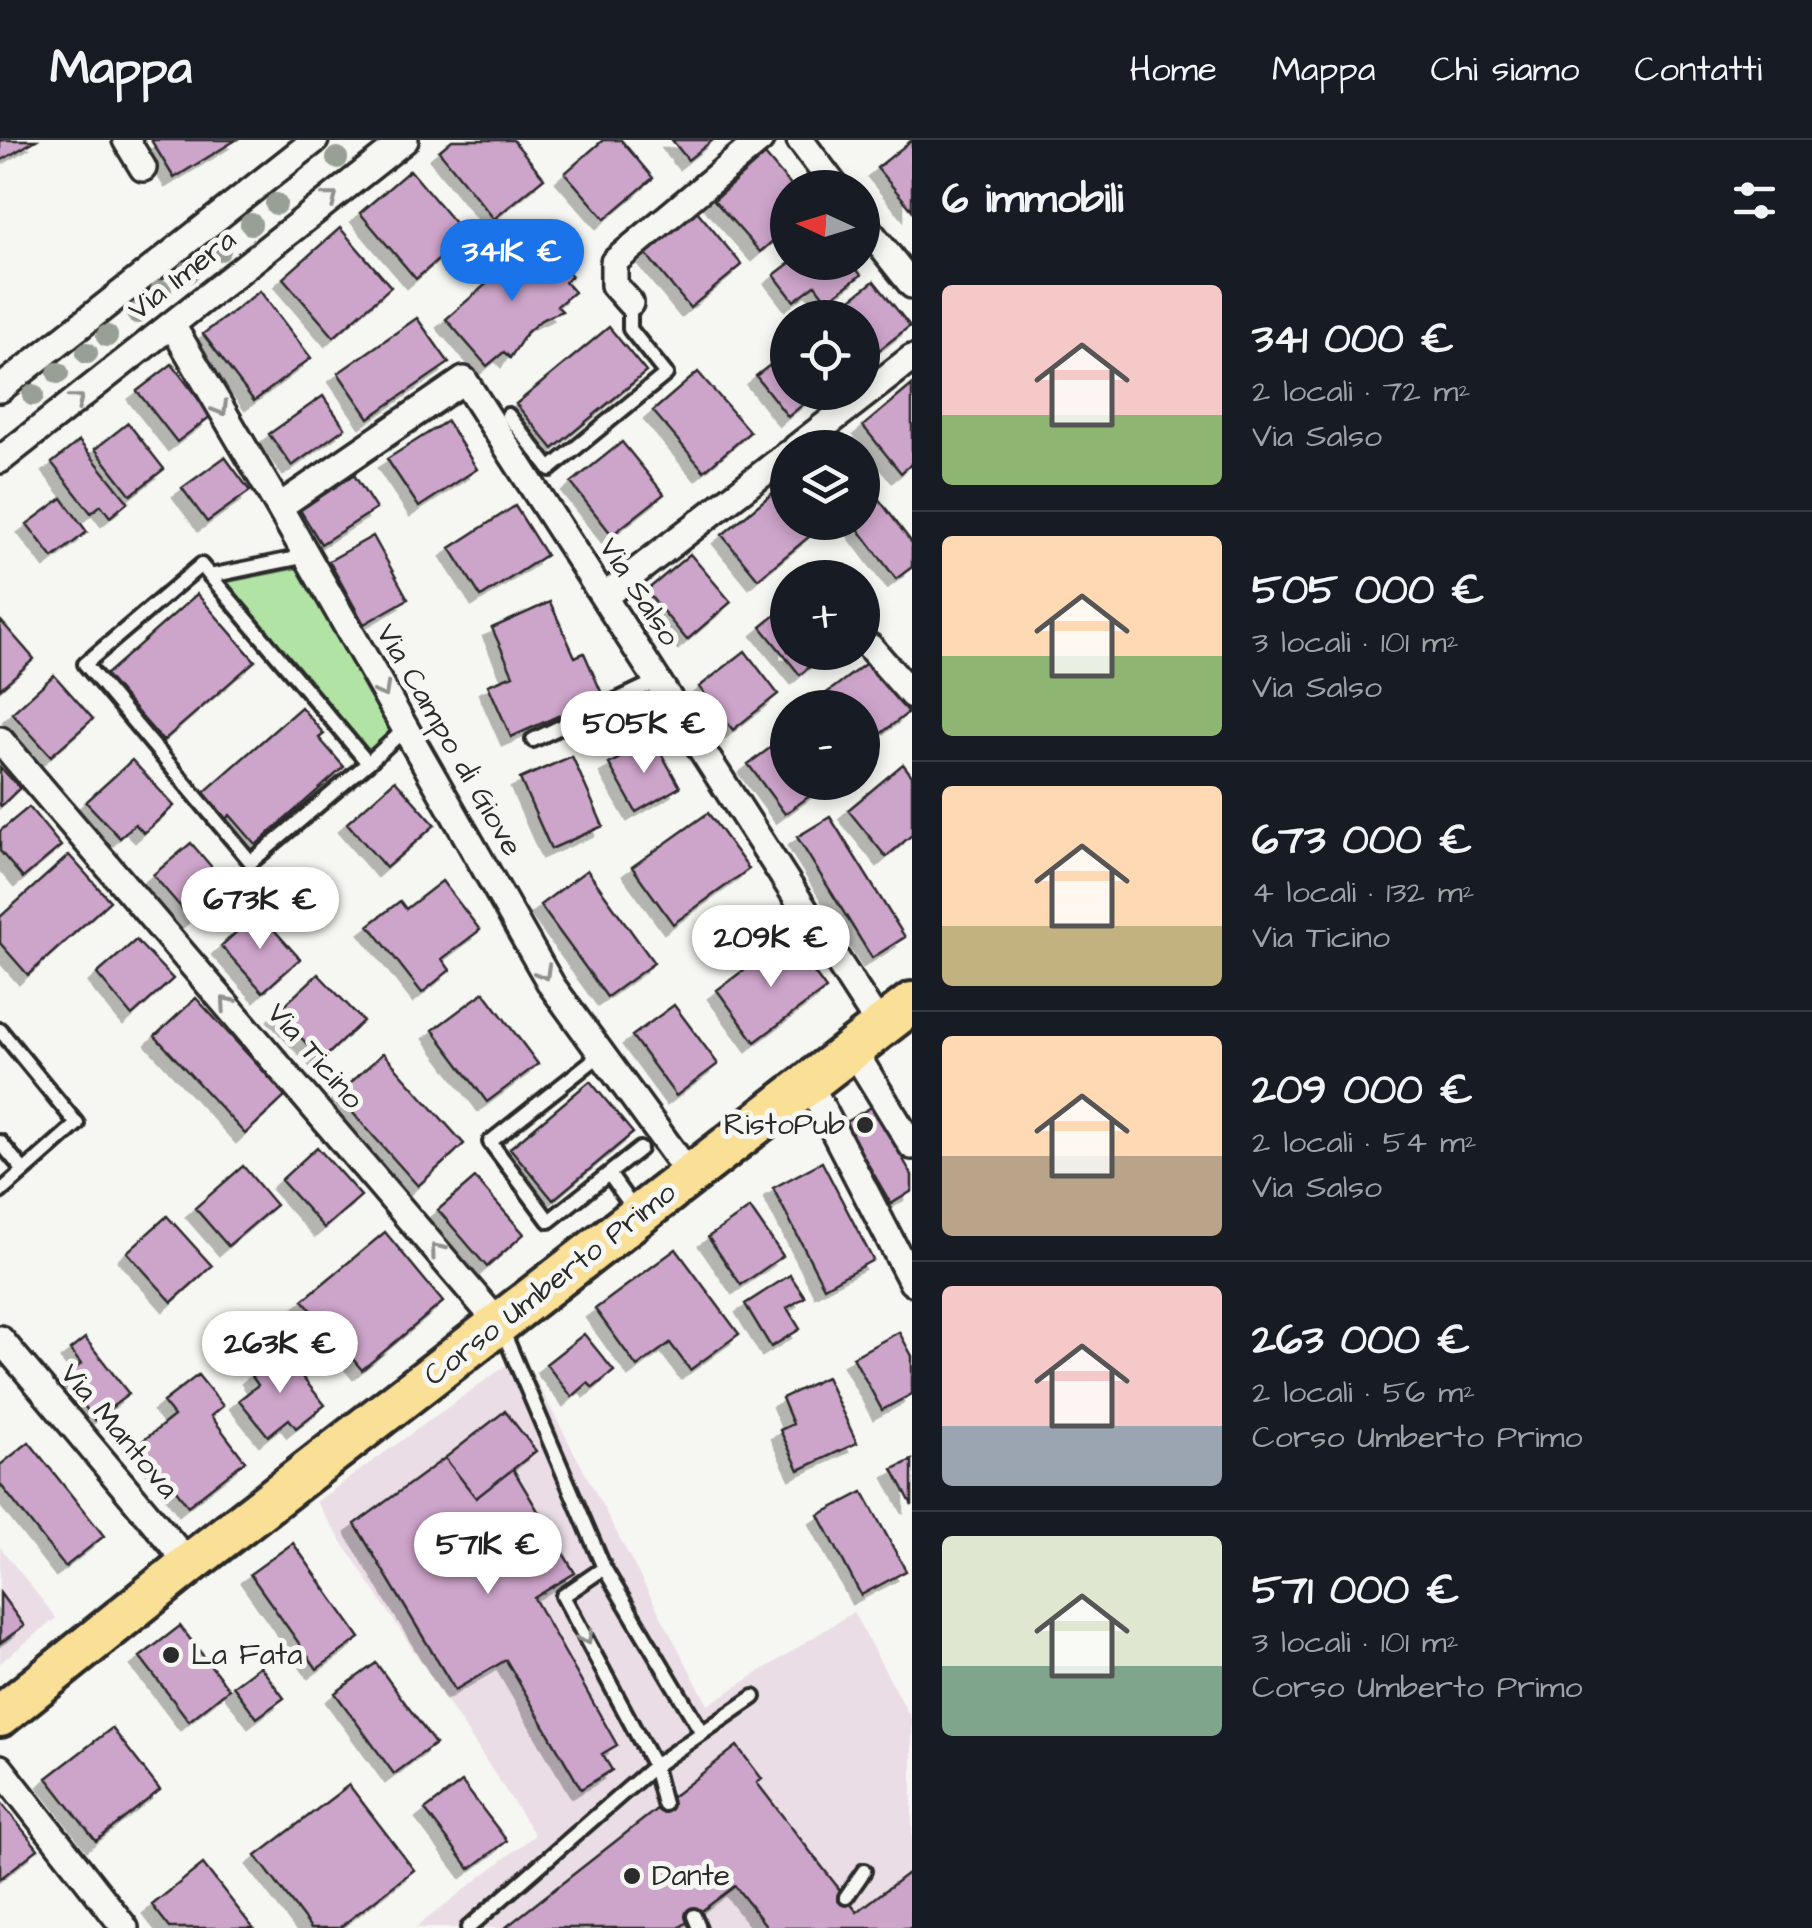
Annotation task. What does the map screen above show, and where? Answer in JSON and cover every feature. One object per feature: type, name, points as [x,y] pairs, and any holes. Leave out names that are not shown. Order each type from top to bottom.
[{"type":"main road","name":"Corso Umberto Primo","points":[[0,1716],[189,1564],[912,1002]]},
{"type":"street","points":[[126,140],[143,168]]},
{"type":"street","points":[[0,389],[314,140]]},
{"type":"street","name":"Via Imera","points":[[0,460],[405,140]]},
{"type":"street","points":[[630,303],[614,285],[614,262],[760,140]]},
{"type":"street","points":[[800,140],[822,170]]},
{"type":"street","points":[[880,240],[907,268]]},
{"type":"street","name":"Via Campo di Giove","points":[[172,325],[552,986],[689,1174]]},
{"type":"street","points":[[819,430],[912,358]]},
{"type":"street","name":"Via Salso","points":[[279,507],[464,380],[657,681],[866,1038],[912,1146]]},
{"type":"street","points":[[610,592],[770,468]]},
{"type":"street","points":[[880,658],[912,695]]},
{"type":"street","name":"Via Ticino","points":[[0,740],[500,1325]]},
{"type":"street","points":[[808,1081],[912,1282]]},
{"type":"street","name":"Via Mantova","points":[[0,1339],[189,1564]]},
{"type":"street","points":[[0,1768],[125,1928]]},
{"type":"lane","points":[[508,416],[550,468],[666,374],[630,329],[630,303]]},
{"type":"lane","points":[[210,576],[307,556]]},
{"type":"lane","points":[[368,763],[201,566],[85,664],[251,862],[368,763],[405,729]]},
{"type":"lane","points":[[533,740],[657,681]]},
{"type":"lane","points":[[0,1030],[77,1124],[0,1192]]},
{"type":"lane","points":[[601,1054],[490,1142],[549,1221],[640,1149]]},
{"type":"lane","points":[[0,1142],[24,1170]]},
{"type":"lane","points":[[609,1174],[638,1214]]},
{"type":"lane","points":[[500,1325],[604,1568],[701,1731]]},
{"type":"lane","points":[[604,1568],[563,1596],[654,1766],[664,1804]]},
{"type":"lane","points":[[468,1928],[654,1766],[754,1696]]},
{"type":"lane","points":[[846,1897],[864,1872]]},
{"type":"shaded area","points":[[522,1354],[708,1705],[853,1612],[912,1720],[912,1928],[415,1928],[535,1835],[316,1502]]},
{"type":"shaded area","points":[[0,1547],[56,1618],[0,1663]]},
{"type":"green space","points":[[302,567],[393,732],[369,752],[227,582]]},
{"type":"building","points":[[0,140],[36,140],[0,161]]},
{"type":"building","points":[[151,140],[236,140],[174,178]]},
{"type":"building","points":[[452,140],[513,140],[544,178],[494,219],[439,151]]},
{"type":"building","points":[[603,140],[621,140],[653,178],[605,219],[565,173]]},
{"type":"building","points":[[672,140],[713,140],[688,160]]},
{"type":"building","points":[[912,140],[912,210],[880,170],[877,168]]},
{"type":"building","points":[[765,155],[778,170],[770,170],[770,243],[760,252],[714,200]]},
{"type":"building","points":[[410,170],[466,236],[416,279],[360,213]]},
{"type":"building","points":[[697,211],[742,265],[690,308],[646,254]]},
{"type":"building","points":[[340,228],[391,287],[334,337],[283,278]]},
{"type":"building","points":[[532,244],[538,251],[545,245],[572,276],[565,282],[574,292],[557,306],[562,311],[541,320],[527,332],[510,358],[504,352],[487,366],[446,319]]},
{"type":"building","points":[[778,280],[854,280],[828,300],[815,285],[793,300]]},
{"type":"building","points":[[874,281],[910,326],[880,349],[880,300],[850,300]]},
{"type":"building","points":[[260,291],[311,358],[254,401],[203,334]]},
{"type":"building","points":[[417,318],[449,363],[369,418],[338,373]]},
{"type":"building","points":[[609,327],[646,372],[553,449],[516,404]]},
{"type":"building","points":[[172,364],[211,416],[177,442],[137,391]]},
{"type":"building","points":[[770,365],[770,394],[756,376]]},
{"type":"building","points":[[698,372],[750,432],[704,471],[653,411]]},
{"type":"building","points":[[912,385],[912,464],[901,473],[880,447],[880,430],[866,430],[863,426]]},
{"type":"building","points":[[323,396],[345,428],[292,466],[269,434]]},
{"type":"building","points":[[447,421],[477,469],[419,507],[387,459]]},
{"type":"building","points":[[128,423],[164,469],[131,495],[95,449]]},
{"type":"building","points":[[79,441],[128,502],[110,517],[101,505],[91,513],[52,463]]},
{"type":"building","points":[[622,442],[664,494],[612,535],[571,483]]},
{"type":"building","points":[[225,457],[250,491],[207,522],[182,488]]},
{"type":"building","points":[[354,475],[376,509],[321,544],[300,510]]},
{"type":"building","points":[[770,495],[770,540],[805,540],[781,560],[770,560],[770,569],[758,579],[722,535]]},
{"type":"building","points":[[62,498],[87,532],[53,558],[27,524]]},
{"type":"building","points":[[880,501],[912,543],[912,567],[896,579],[867,540],[880,540]]},
{"type":"building","points":[[515,506],[546,555],[481,597],[450,548]]},
{"type":"building","points":[[373,536],[408,599],[364,624],[329,561]]},
{"type":"building","points":[[690,554],[731,602],[687,640],[646,591]]},
{"type":"building","points":[[197,594],[255,661],[163,741],[105,675]]},
{"type":"building","points":[[550,602],[575,657],[584,653],[603,696],[511,737],[488,685],[513,675],[492,628]]},
{"type":"building","points":[[770,620],[770,638],[761,627]]},
{"type":"building","points":[[0,622],[34,659],[0,689]]},
{"type":"building","points":[[745,651],[775,690],[770,690],[770,700],[733,730],[699,687]]},
{"type":"building","points":[[857,670],[876,670],[908,713],[880,734],[880,690],[831,690]]},
{"type":"building","points":[[54,675],[93,719],[51,756],[12,713]]},
{"type":"building","points":[[301,707],[324,734],[319,738],[344,767],[256,845],[230,815],[224,821],[201,795]]},
{"type":"building","points":[[653,739],[680,787],[636,812],[609,764]]},
{"type":"building","points":[[770,748],[770,794],[748,764]]},
{"type":"building","points":[[572,756],[603,826],[551,849],[520,779]]},
{"type":"building","points":[[132,760],[174,806],[144,833],[135,824],[120,838],[86,802]]},
{"type":"building","points":[[903,764],[912,776],[912,835],[886,857],[848,810],[860,800],[880,800],[880,783]]},
{"type":"building","points":[[0,767],[20,788],[1,806],[0,805]]},
{"type":"building","points":[[395,780],[435,825],[386,868],[347,823]]},
{"type":"building","points":[[775,800],[804,800],[785,814]]},
{"type":"building","points":[[29,807],[61,846],[23,878],[0,851],[0,831]]},
{"type":"building","points":[[708,813],[749,869],[673,924],[632,867]]},
{"type":"building","points":[[830,817],[905,937],[872,958],[797,837]]},
{"type":"building","points":[[191,843],[229,887],[191,919],[153,875]]},
{"type":"building","points":[[69,855],[110,901],[28,975],[0,943],[0,917]]},
{"type":"building","points":[[587,870],[654,963],[607,997],[540,905]]},
{"type":"building","points":[[442,881],[480,930],[442,959],[450,970],[422,993],[369,925],[400,901],[406,909]]},
{"type":"building","points":[[258,912],[300,959],[263,992],[221,946]]},
{"type":"building","points":[[788,937],[826,989],[755,1042],[717,990]]},
{"type":"building","points":[[136,940],[173,979],[132,1016],[97,974]]},
{"type":"building","points":[[318,974],[363,1021],[322,1060],[277,1012]]},
{"type":"building","points":[[484,992],[538,1064],[487,1102],[433,1030]]},
{"type":"building","points":[[196,998],[286,1096],[245,1134],[155,1036]]},
{"type":"building","points":[[674,1005],[718,1064],[676,1096],[632,1036]]},
{"type":"building","points":[[383,1053],[464,1144],[418,1186],[337,1095]]},
{"type":"building","points":[[590,1081],[633,1133],[553,1200],[510,1148]]},
{"type":"building","points":[[873,1106],[912,1175],[912,1191],[891,1204],[844,1123]]},
{"type":"building","points":[[317,1147],[361,1196],[324,1228],[281,1180]]},
{"type":"building","points":[[822,1162],[873,1260],[824,1287],[773,1188]]},
{"type":"building","points":[[243,1166],[276,1205],[228,1246],[195,1208]]},
{"type":"building","points":[[475,1178],[524,1234],[487,1267],[438,1210]]},
{"type":"building","points":[[750,1208],[783,1256],[741,1285],[708,1237]]},
{"type":"building","points":[[167,1216],[212,1266],[172,1302],[127,1252]]},
{"type":"building","points":[[385,1232],[443,1302],[362,1370],[303,1300]]},
{"type":"building","points":[[676,1249],[739,1334],[690,1370],[670,1343],[637,1367],[595,1309]]},
{"type":"building","points":[[790,1275],[805,1297],[787,1308],[800,1329],[771,1347],[745,1304]]},
{"type":"building","points":[[899,1332],[912,1356],[912,1394],[882,1410],[853,1357]]},
{"type":"building","points":[[584,1334],[614,1371],[593,1388],[588,1383],[572,1397],[546,1364]]},
{"type":"building","points":[[85,1338],[129,1394],[95,1420],[63,1378],[81,1364],[70,1350]]},
{"type":"building","points":[[281,1351],[325,1405],[296,1428],[289,1419],[268,1436],[239,1400],[258,1385],[251,1375]]},
{"type":"building","points":[[198,1375],[223,1406],[211,1416],[245,1461],[188,1506],[140,1443],[174,1416],[163,1402]]},
{"type":"building","points":[[826,1377],[857,1443],[799,1470],[780,1430],[793,1424],[782,1398]]},
{"type":"building","points":[[505,1411],[536,1451],[476,1498],[445,1458]]},
{"type":"building","points":[[29,1442],[104,1536],[65,1567],[0,1484],[0,1465]]},
{"type":"building","points":[[445,1458],[476,1498],[513,1469],[575,1573],[534,1598],[617,1745],[602,1754],[612,1770],[581,1789],[506,1660],[455,1690],[355,1524]]},
{"type":"building","points":[[912,1460],[912,1505],[893,1469]]},
{"type":"building","points":[[863,1492],[906,1571],[861,1595],[819,1515]]},
{"type":"building","points":[[293,1543],[360,1638],[317,1669],[250,1574]]},
{"type":"building","points":[[0,1593],[24,1626],[0,1643]]},
{"type":"building","points":[[180,1626],[229,1689],[189,1721],[140,1657]]},
{"type":"building","points":[[376,1663],[435,1744],[394,1774],[335,1693]]},
{"type":"building","points":[[260,1666],[284,1698],[257,1718],[233,1686]]},
{"type":"building","points":[[112,1728],[160,1790],[96,1841],[47,1778]]},
{"type":"building","points":[[737,1746],[762,1779],[757,1783],[857,1912],[912,1870],[912,1928],[768,1928],[735,1886],[679,1928],[505,1928]]},
{"type":"building","points":[[462,1782],[507,1841],[470,1869],[425,1810]]},
{"type":"building","points":[[349,1785],[414,1870],[339,1928],[311,1928],[256,1856]]},
{"type":"building","points":[[0,1801],[38,1849],[0,1879]]},
{"type":"building","points":[[203,1864],[253,1928],[170,1928],[152,1905]]},
{"type":"place","name":"RistoPub","points":[[865,1125]]},
{"type":"place","name":"La Fata","points":[[171,1655]]},
{"type":"place","name":"Dante","points":[[632,1876]]}]
